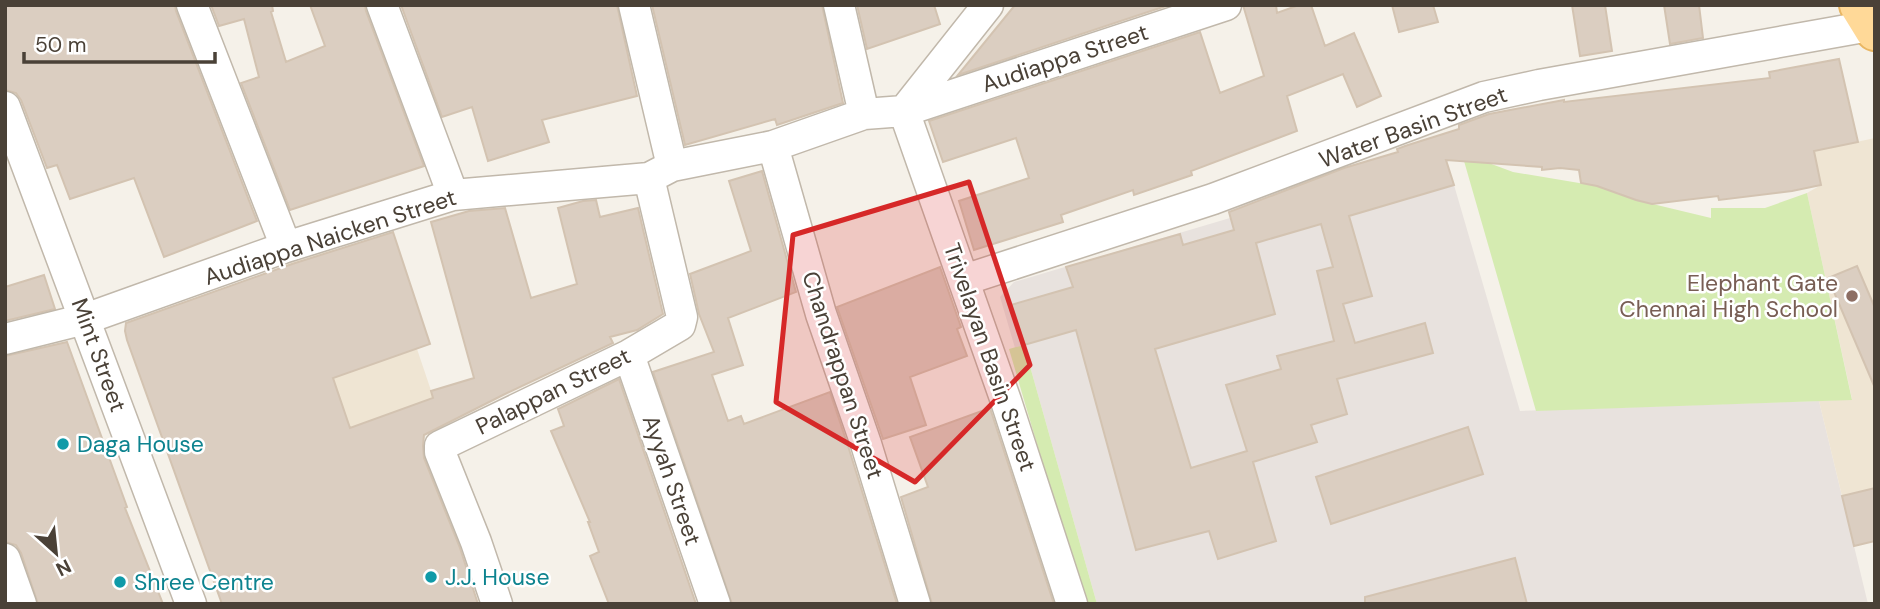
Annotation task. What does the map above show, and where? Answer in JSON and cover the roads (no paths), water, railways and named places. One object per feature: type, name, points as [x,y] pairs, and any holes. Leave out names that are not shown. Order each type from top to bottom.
[{"type":"street","points":[[192,5],[286,247]]},
{"type":"street","points":[[382,5],[453,195]]},
{"type":"street","name":"Palappan Street","points":[[497,604],[440,446],[629,355],[680,325],[682,317],[634,5]]},
{"type":"street","points":[[839,5],[864,114]]},
{"type":"street","name":"Audiappa Street","points":[[904,111],[1226,5]]},
{"type":"street","points":[[904,111],[987,6]]},
{"type":"street","name":"Water Basin Street","points":[[964,279],[1213,199],[1484,97],[1870,22]]},
{"type":"street","name":"Mint Street","points":[[5,107],[191,604]]},
{"type":"street","name":"Audiappa Naicken Street","points":[[5,339],[85,319],[286,247],[453,195],[660,172],[773,146],[864,114],[904,111]]},
{"type":"street","name":"Trivelayan Basin Street","points":[[904,111],[1006,401],[1072,604]]},
{"type":"street","name":"Chandrappan Street","points":[[773,146],[821,314],[866,444],[915,604]]},
{"type":"street","name":"Ayyah Street","points":[[629,355],[715,604]]},
{"type":"street","points":[[5,559],[21,604]]},
{"type":"place","name":"Elephant Gate Chennai High School","points":[[1852,296]]},
{"type":"place","name":"Daga House","points":[[63,444]]},
{"type":"place","name":"J.J. House","points":[[431,577]]},
{"type":"place","name":"Shree Centre","points":[[120,582]]}]
